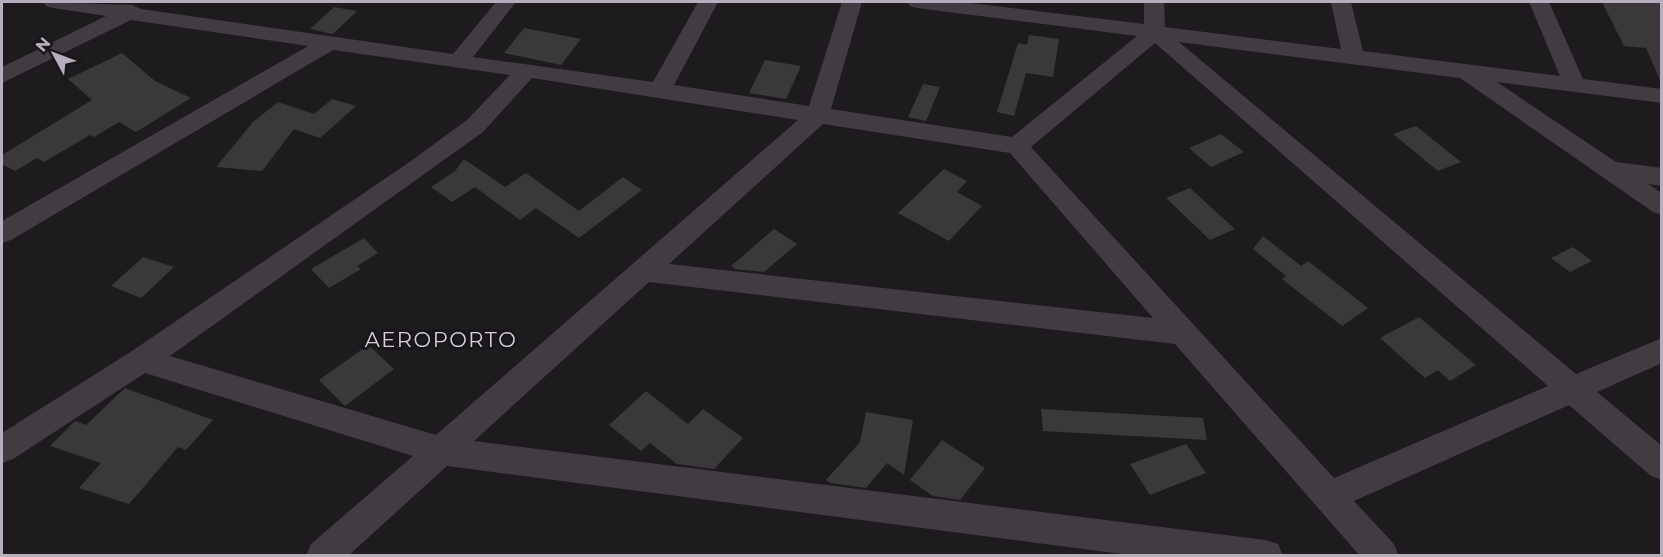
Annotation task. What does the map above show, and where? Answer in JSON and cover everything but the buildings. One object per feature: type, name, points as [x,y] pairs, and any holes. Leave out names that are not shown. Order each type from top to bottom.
[{"type":"street","points":[[53,2],[458,62],[527,70],[1017,146],[1382,555]]},
{"type":"street","points":[[2,76],[153,2]]},
{"type":"street","points":[[458,62],[506,2]]},
{"type":"street","points":[[659,92],[708,2]]},
{"type":"street","points":[[323,555],[817,116],[852,2]]},
{"type":"street","points":[[917,2],[1662,96]]},
{"type":"street","points":[[1154,2],[1155,32],[1662,466]]},
{"type":"street","points":[[1341,2],[1354,57]]},
{"type":"street","points":[[1539,2],[1575,85]]},
{"type":"street","points":[[1017,146],[1155,32]]},
{"type":"street","points":[[2,233],[330,43]]},
{"type":"street","points":[[2,449],[142,360],[408,176],[475,126],[527,70]]},
{"type":"street","points":[[1464,71],[1662,206]]},
{"type":"street","points":[[1609,170],[1662,177]]},
{"type":"street","points":[[642,271],[1184,333]]},
{"type":"street","points":[[1329,495],[1662,350]]},
{"type":"street","points":[[142,360],[442,451],[1266,555]]},
{"type":"district","name":"AEROPORTO","points":[[441,339]]}]
